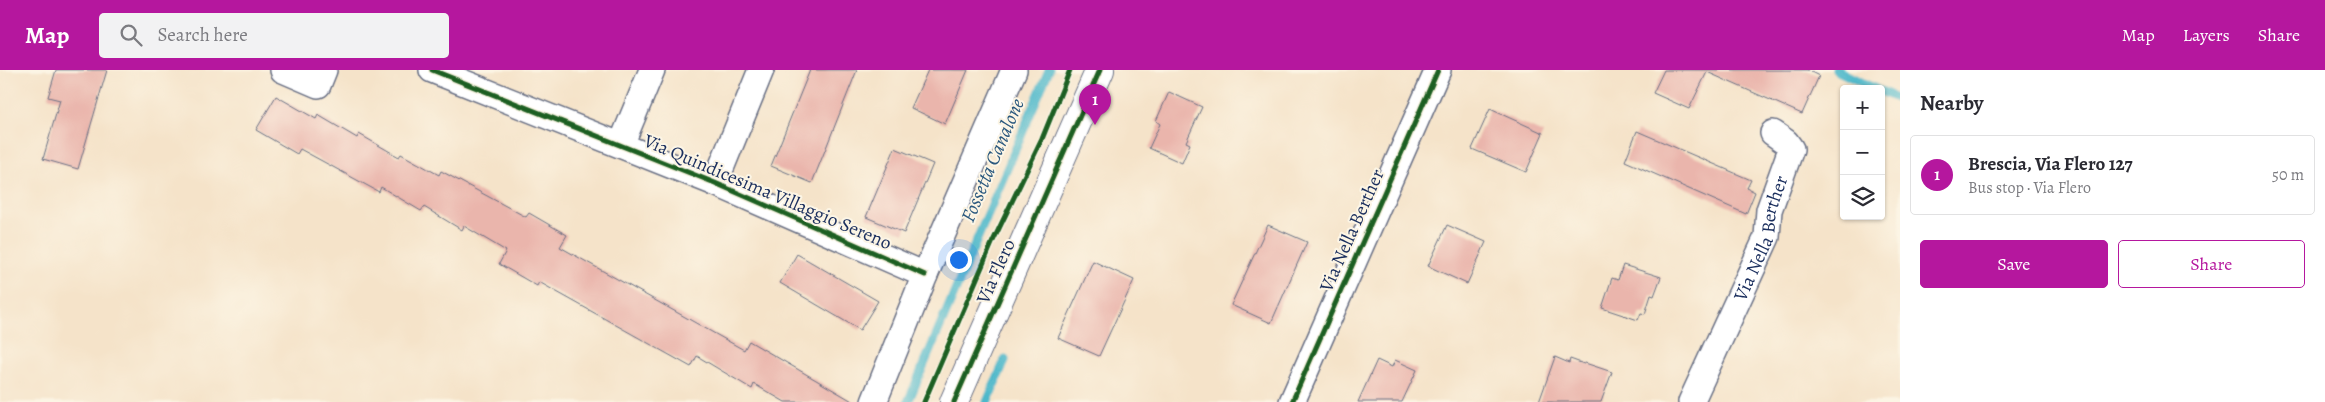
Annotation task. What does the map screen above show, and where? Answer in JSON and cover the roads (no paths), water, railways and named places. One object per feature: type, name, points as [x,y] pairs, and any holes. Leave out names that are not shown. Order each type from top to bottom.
[{"type":"street","points":[[283,70],[318,85],[324,70]]},
{"type":"street","name":"Via Quindicesima Villaggio Sereno","points":[[432,70],[715,183],[925,275]]},
{"type":"street","points":[[621,145],[652,70]]},
{"type":"street","points":[[715,183],[761,70]]},
{"type":"street","points":[[874,402],[925,275],[1014,70]]},
{"type":"street","name":"Via Flero","points":[[954,402],[1100,70]]},
{"type":"street","name":"Via Nella Berther","points":[[1292,402],[1438,70]]},
{"type":"street","name":"Via Nella Berther","points":[[1691,402],[1766,237],[1769,210],[1792,150],[1786,142],[1773,133]]},
{"type":"waterway","name":"Fossetta Canalone","points":[[908,402],[1049,70]]},
{"type":"waterway","points":[[1836,70],[1868,85]]},
{"type":"waterway","points":[[1885,93],[1900,100]]},
{"type":"waterway","name":"Fossetta Canalone","points":[[987,402],[1005,360]]},
{"type":"place","name":"Brescia, Via Flero 127","points":[[1095,125]]}]
